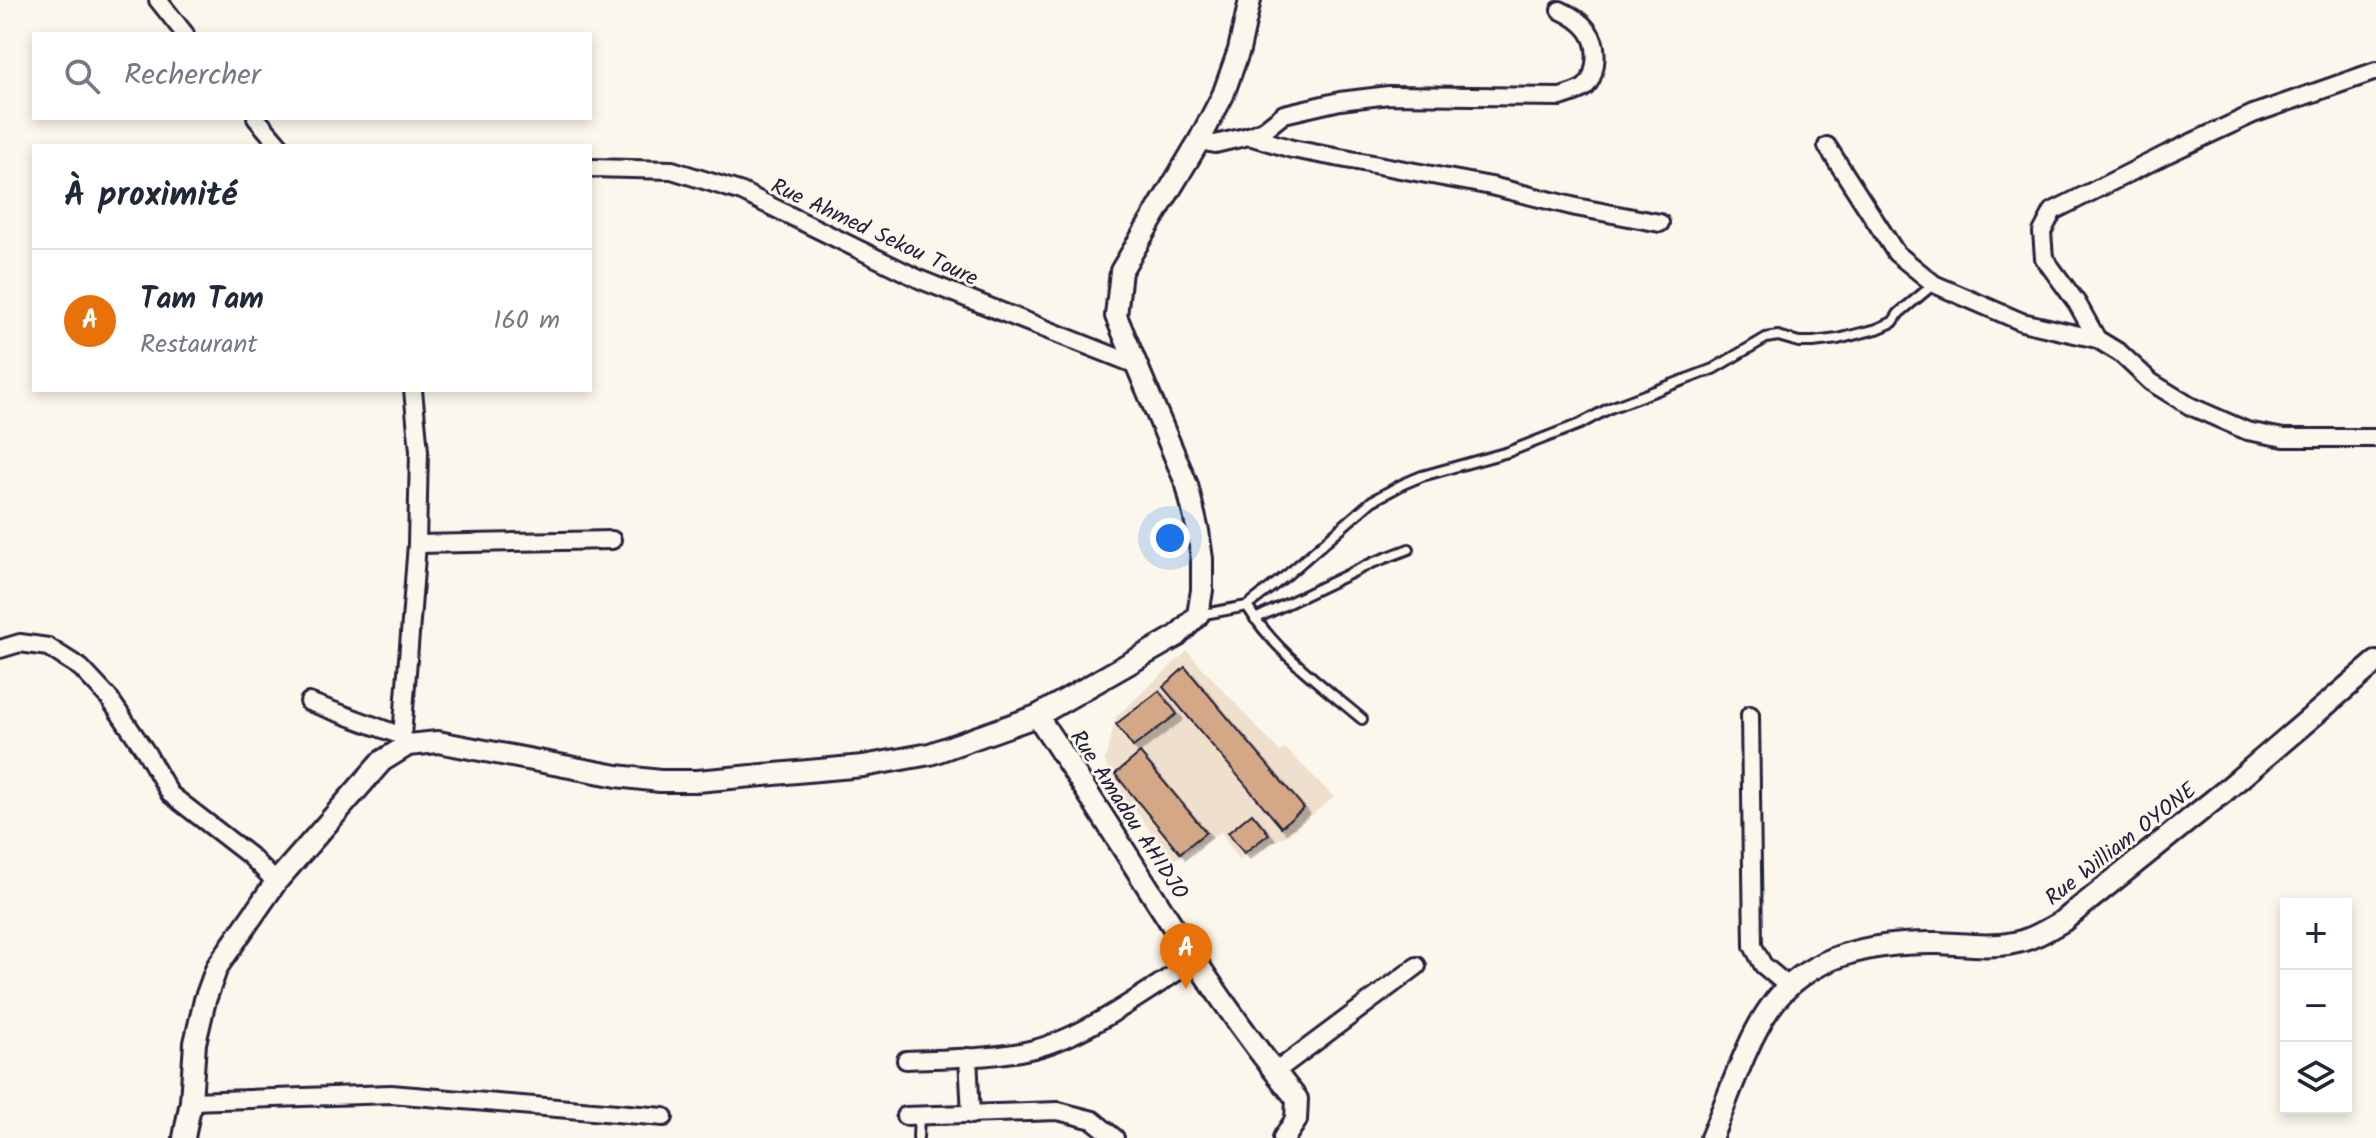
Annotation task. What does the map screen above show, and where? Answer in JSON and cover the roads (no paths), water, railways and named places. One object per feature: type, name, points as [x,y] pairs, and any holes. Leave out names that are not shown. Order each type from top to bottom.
[{"type":"street","points":[[158,0],[183,32]]},
{"type":"street","points":[[309,702],[405,740],[438,742],[617,776],[697,781],[863,766],[916,757],[999,732],[1037,716],[1177,636],[1198,615],[1202,559],[1187,485],[1116,316],[1121,271],[1199,141],[1232,73],[1250,0]]},
{"type":"street","points":[[1199,141],[1215,144],[1249,136],[1265,129],[1284,114],[1389,95],[1561,97],[1585,87],[1594,73],[1597,52],[1590,31],[1577,17],[1560,10]]},
{"type":"street","points":[[2097,339],[2077,303],[2044,258],[2042,232],[2053,211],[2253,114],[2376,71]]},
{"type":"street","points":[[258,120],[278,144]]},
{"type":"street","points":[[1249,136],[1292,149],[1491,186],[1660,223]]},
{"type":"street","points":[[1827,146],[1896,253],[1934,284],[2022,322],[2097,339],[2120,353],[2151,382],[2190,406],[2247,431],[2284,438],[2376,438]]},
{"type":"street","name":"Rue Ahmed Sekou Toure","points":[[592,168],[672,170],[742,192],[921,280],[1134,364]]},
{"type":"street","points":[[184,1138],[191,1101],[195,1043],[217,967],[276,882],[382,761],[405,740],[417,544],[419,451],[413,392]]},
{"type":"street","points":[[417,544],[612,540]]},
{"type":"street","points":[[0,649],[20,643],[48,647],[81,668],[109,698],[170,794],[250,856],[276,882]]},
{"type":"street","name":"Rue William OYONE","points":[[1711,1138],[1763,1020],[1788,986],[1813,967],[1866,948],[1894,943],[2012,943],[2039,934],[2063,921],[2225,791],[2376,662]]},
{"type":"street","points":[[1750,715],[1753,946],[1763,965],[1788,986]]},
{"type":"street","name":"Rue Amadou AHIDJO","points":[[1037,716],[1196,960],[1297,1099],[1296,1120],[1284,1138]]},
{"type":"street","points":[[906,1060],[968,1057],[1037,1048],[1070,1035],[1196,960]]},
{"type":"street","points":[[1275,1072],[1417,966]]},
{"type":"street","points":[[968,1057],[971,1115]]},
{"type":"street","points":[[191,1101],[391,1094],[664,1117]]},
{"type":"street","points":[[912,1116],[1058,1111],[1093,1120],[1115,1138]]},
{"type":"lane","points":[[1198,615],[1247,606],[1387,491],[1422,476],[1508,452],[1580,424],[1610,408],[1713,369],[1766,338],[1778,336],[1813,342],[1877,329],[1893,322],[1899,313],[1934,284]]},
{"type":"lane","points":[[1255,619],[1372,563],[1409,549]]},
{"type":"lane","points":[[1247,606],[1255,619],[1303,670],[1362,719]]},
{"type":"lane","points":[[912,1116],[918,1138]]},
{"type":"place","name":"Tam Tam","points":[[1186,989]]}]
